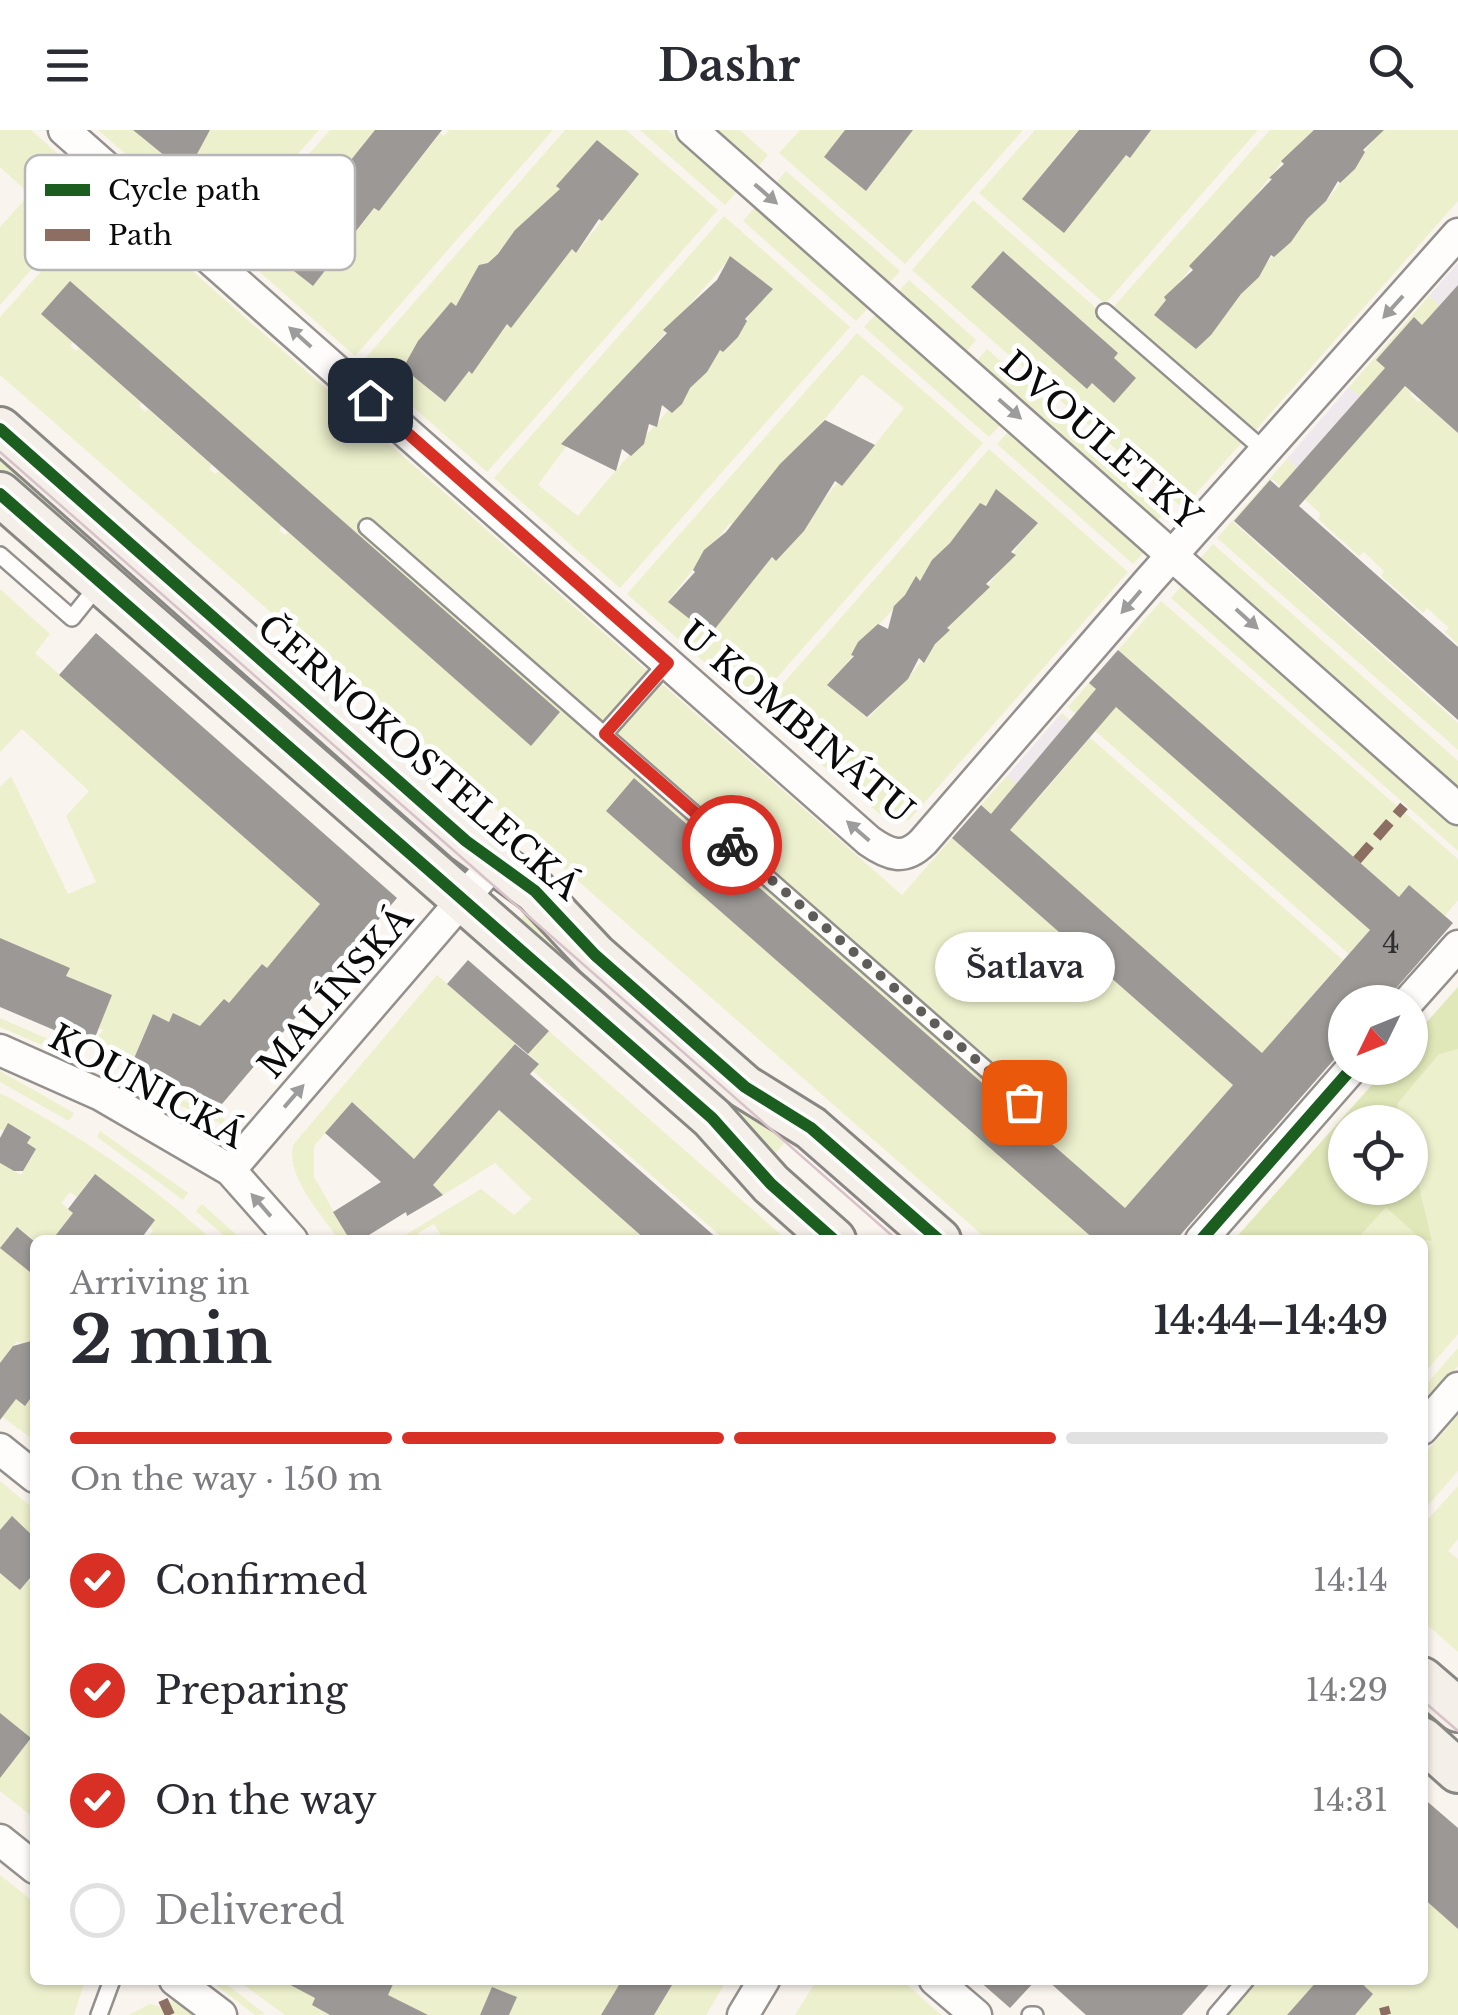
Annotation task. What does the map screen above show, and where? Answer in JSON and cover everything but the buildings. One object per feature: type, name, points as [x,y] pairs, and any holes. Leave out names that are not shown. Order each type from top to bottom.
[{"type":"main road","name":"ČERNOKOSTELECKÁ","points":[[0,429],[457,833],[535,890],[595,955],[745,1087],[811,1128],[933,1235]]},
{"type":"main road","points":[[0,494],[712,1118],[771,1184],[828,1235]]},
{"type":"main road","points":[[1428,1684],[1458,1710]]},
{"type":"main road","points":[[1428,1745],[1458,1770]]},
{"type":"street","name":"U KOMBINÁTU","points":[[64,130],[92,155]]},
{"type":"street","name":"DVOULETKY","points":[[692,130],[1458,808]]},
{"type":"street","name":"U KOMBINÁTU","points":[[223,270],[869,841],[892,855],[901,855],[923,842],[1458,234]]},
{"type":"street","name":"MALÍNSKÁ","points":[[230,1170],[495,862]]},
{"type":"street","points":[[1423,985],[1458,946]]},
{"type":"street","name":"KOUNICKÁ","points":[[0,1050],[102,1095],[230,1170],[288,1235]]},
{"type":"street","points":[[1205,1235],[1337,1085]]},
{"type":"street","points":[[1428,1422],[1458,1388]]},
{"type":"street","points":[[0,1448],[30,1473]]},
{"type":"street","points":[[0,1840],[30,1864]]},
{"type":"street","points":[[182,1985],[221,2015]]},
{"type":"street","points":[[743,2015],[761,1985]]},
{"type":"street","points":[[942,1985],[976,2015]]},
{"type":"lane","points":[[1105,312],[1265,451]]},
{"type":"lane","points":[[366,526],[1053,1128]]},
{"type":"lane","points":[[0,555],[72,618],[102,581]]},
{"type":"lane","points":[[605,734],[668,663]]},
{"type":"lane","points":[[99,2015],[110,1985]]},
{"type":"lane","points":[[1216,2015],[1242,1985]]},
{"type":"shaded area","points":[[1458,263],[1458,322],[1429,296]]},
{"type":"shaded area","points":[[1349,387],[1380,414],[1317,485],[1287,459]]},
{"type":"shaded area","points":[[1060,715],[1089,739],[1036,800],[1007,776]]},
{"type":"green space","points":[[0,130],[31,130],[59,155],[25,155],[25,190],[0,167]]},
{"type":"green space","points":[[98,130],[144,130],[140,136],[164,155],[127,155]]},
{"type":"green space","points":[[211,130],[319,130],[297,155],[191,155]]},
{"type":"green space","points":[[330,130],[375,130],[355,155],[308,155]]},
{"type":"green space","points":[[449,130],[553,130],[355,356],[257,270],[293,270],[313,286],[326,270],[355,270],[355,232],[374,208],[379,211],[440,133],[444,136]]},
{"type":"green space","points":[[565,130],[626,130],[718,210],[487,472],[362,362]],"holes":[[[597,140],[638,175],[577,252],[572,249],[511,327],[507,324],[444,402],[403,368],[469,294],[531,215],[563,191]]]},
{"type":"green space","points":[[640,130],[668,130],[737,191],[725,205]]},
{"type":"green space","points":[[711,130],[740,130],[768,155],[756,169]]},
{"type":"green space","points":[[800,130],[846,130],[824,157],[866,191],[913,130],[1023,130],[905,264],[779,153]]},
{"type":"green space","points":[[1035,130],[1078,130],[1035,183],[1064,233],[1125,155],[1130,158],[1151,130],[1258,130],[1105,304],[979,193]]},
{"type":"green space","points":[[1270,130],[1315,130],[1282,162],[1221,239],[1216,236],[1154,315],[1196,348],[1298,226],[1328,199],[1381,130],[1458,130],[1458,201],[1253,433],[1109,312]]},
{"type":"green space","points":[[786,171],[900,271],[887,285],[774,185]]},
{"type":"green space","points":[[25,200],[25,270],[31,270],[0,305],[0,227]]},
{"type":"green space","points":[[973,200],[1245,439],[1183,508],[912,270]],"holes":[[[1003,251],[1118,353],[1114,358],[1114,403],[1092,383],[1086,388],[972,288]]]},
{"type":"green space","points":[[755,207],[869,307],[856,321],[743,221]]},
{"type":"green space","points":[[724,216],[850,327],[620,588],[494,478]],"holes":[[[731,257],[771,288],[578,516],[538,485],[562,452]]]},
{"type":"green space","points":[[42,270],[191,270],[902,895],[952,838],[1233,1085],[1125,1208],[634,778],[606,811],[1089,1235],[982,1235],[0,375],[0,317]],"holes":[[[42,314],[559,712],[531,745],[288,532],[285,535],[279,530],[282,526],[219,471],[215,474],[209,469],[212,465],[148,409],[145,412],[139,406],[141,403],[80,348],[76,351],[70,346],[73,342]]]},
{"type":"green space","points":[[909,280],[976,340],[964,354],[897,293]]},
{"type":"green space","points":[[1429,296],[1458,322],[1458,356],[1414,318],[1376,360],[1410,395],[1458,433],[1458,644],[1445,632],[1449,628],[1427,608],[1423,613],[1381,576],[1384,571],[1364,552],[1359,556],[1318,519],[1321,514],[1301,496],[1297,500],[1272,479],[1233,522],[1458,723],[1458,750],[1217,538],[1287,459],[1317,485],[1380,414],[1349,387]]},
{"type":"green space","points":[[876,314],[1001,424],[989,437],[864,327]]},
{"type":"green space","points":[[857,333],[983,443],[753,705],[627,594]],"holes":[[[862,374],[904,408],[842,486],[837,483],[709,635],[668,601],[730,523],[735,527]]]},
{"type":"green space","points":[[987,349],[1168,509],[1156,522],[975,363]]},
{"type":"green space","points":[[1009,431],[1145,551],[1133,564],[997,444]]},
{"type":"green space","points":[[0,444],[466,853],[449,872],[0,480]]},
{"type":"green space","points":[[989,449],[1128,572],[909,820],[889,822],[759,711]],"holes":[[[997,491],[1036,523],[976,601],[958,614],[910,676],[868,718],[828,686]]]},
{"type":"green space","points":[[1213,544],[1458,761],[1458,788],[1204,564],[1201,557]]},
{"type":"green space","points":[[1184,583],[1458,823],[1458,851],[1171,598]]},
{"type":"green space","points":[[0,589],[50,634],[35,653],[320,904],[268,969],[262,964],[257,969],[211,1035],[177,1025],[180,1016],[174,1013],[169,1022],[153,1014],[132,1063],[87,1044],[90,1038],[95,1041],[103,1030],[99,1028],[112,995],[66,976],[69,968],[5,940],[0,948],[0,787],[11,776],[68,894],[96,882],[66,816],[89,791],[22,729],[0,752]]},
{"type":"green space","points":[[1161,601],[1458,859],[1458,900],[1445,916],[1410,886],[1399,897],[1118,650]]},
{"type":"green space","points":[[1089,683],[1370,930],[1349,954],[1068,707]]},
{"type":"green space","points":[[1062,713],[1343,960],[1262,1053],[981,805],[1007,776],[1037,800],[1088,740]]},
{"type":"green space","points":[[530,909],[794,1131],[769,1161],[513,928]]},
{"type":"green space","points":[[437,975],[516,1043],[414,1159],[352,1102],[314,1146],[314,1177],[347,1235],[335,1235],[300,1183],[292,1157],[293,1145]]},
{"type":"green space","points":[[1458,987],[1458,1334],[1428,1369],[1428,1235],[1238,1235],[1328,1134],[1328,1205],[1428,1205],[1428,1105],[1354,1105],[1372,1085],[1428,1085],[1428,1021]]},
{"type":"green space","points":[[1458,987],[1458,1049],[1439,1054],[1428,1067],[1428,1021]]},
{"type":"green space","points":[[0,1018],[55,1042],[51,1049],[0,1027]]},
{"type":"green space","points":[[549,1031],[781,1235],[719,1235],[533,1071],[539,1063],[527,1053]]},
{"type":"green space","points":[[0,1071],[74,1113],[69,1121],[0,1082]]},
{"type":"green space","points":[[120,1072],[225,1119],[222,1124],[118,1078]]},
{"type":"green space","points":[[1372,1085],[1413,1085],[1397,1105],[1354,1105]]},
{"type":"green space","points":[[0,1093],[111,1160],[206,1235],[150,1235],[154,1220],[94,1174],[77,1197],[70,1192],[61,1203],[73,1213],[56,1235],[30,1237],[17,1227],[30,1262],[30,1345],[17,1341],[0,1363],[0,1163],[21,1175],[36,1149],[27,1143],[31,1136],[9,1124],[4,1131],[0,1129]]},
{"type":"green space","points":[[499,1110],[640,1235],[441,1235],[434,1224],[419,1235],[405,1235],[481,1189],[514,1215],[532,1199],[495,1163],[443,1195],[433,1185]]},
{"type":"green space","points":[[100,1131],[188,1193],[183,1200],[97,1137]]},
{"type":"green space","points":[[1328,1134],[1328,1205],[1423,1205],[1432,1241],[1428,1235],[1417,1235],[1386,1207],[1361,1235],[1238,1235]]},
{"type":"green space","points":[[202,1204],[236,1235],[223,1235],[196,1211]]},
{"type":"green space","points":[[1458,1348],[1458,1366],[1428,1400],[1428,1382]]},
{"type":"green space","points":[[0,1387],[24,1405],[30,1398],[30,1437],[0,1415]]},
{"type":"green space","points":[[1458,1415],[1458,1471],[1428,1505],[1428,1450]]},
{"type":"green space","points":[[0,1481],[30,1506],[30,1533],[14,1518],[0,1530]]},
{"type":"green space","points":[[1458,1486],[1458,1539],[1448,1551],[1458,1559],[1458,1652],[1428,1625],[1428,1519]]},
{"type":"green space","points":[[0,1573],[20,1590],[30,1582],[30,1738],[0,1715]]},
{"type":"green space","points":[[30,1740],[30,1815],[0,1791],[0,1757],[10,1765]]},
{"type":"green space","points":[[0,1875],[30,1899],[30,1985],[83,1985],[74,2015],[0,2015]]},
{"type":"green space","points":[[1428,1902],[1458,1929],[1458,2015],[1355,2015],[1373,1994],[1363,1985],[1428,1985]]},
{"type":"green space","points":[[216,1985],[227,1985],[265,2014],[255,2015]]},
{"type":"green space","points":[[244,1985],[321,1985],[311,1996],[315,1998],[312,2005],[330,2015],[285,2015]]},
{"type":"green space","points":[[384,1985],[620,1985],[609,2015],[509,2015],[516,1997],[493,1987],[480,2015],[393,2015]]},
{"type":"green space","points":[[672,1985],[724,1985],[706,2015],[654,2015]]},
{"type":"green space","points":[[814,1985],[908,1985],[941,2015],[795,2015]]},
{"type":"green space","points":[[1255,1985],[1314,1985],[1287,2015],[1228,2015]]},
{"type":"green space","points":[[173,1999],[194,2015],[128,2015],[150,2004],[167,2008]]},
{"type":"tram line","points":[[0,452],[891,1235]]},
{"type":"tram line","points":[[1428,1705],[1458,1731]]},
{"type":"marked path","points":[[1357,860],[1404,806]]},
{"type":"marked path","points":[[163,2000],[170,2015]]},
{"type":"marked path","points":[[1384,2007],[1386,2015]]},
{"type":"cycle path","points":[[0,429],[466,841],[535,891],[595,955],[745,1087],[811,1128],[933,1235]]},
{"type":"cycle path","points":[[0,494],[712,1118],[771,1184],[828,1235]]},
{"type":"cycle path","points":[[1205,1235],[1337,1085]]},
{"type":"way so far","points":[[732,845],[1024,1102]]},
{"type":"place","name":"Šatlava","points":[[1024,1102]]},
{"type":"route","points":[[370,400],[668,663],[605,734],[732,845]]}]
